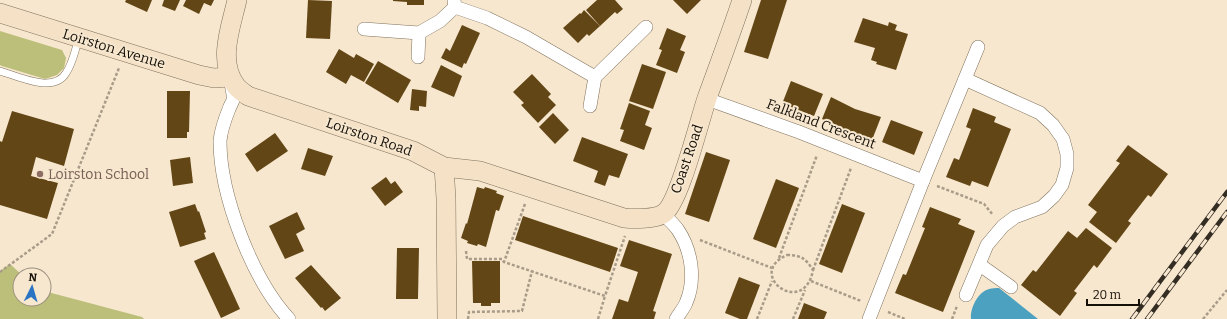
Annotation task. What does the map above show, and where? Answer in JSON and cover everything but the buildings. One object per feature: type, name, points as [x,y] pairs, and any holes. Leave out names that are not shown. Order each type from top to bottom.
[{"type":"street","name":"Loirston Road","points":[[237,0],[226,50],[230,77],[237,88],[248,96],[413,150],[444,166]]},
{"type":"street","name":"Coast Road","points":[[663,214],[669,208],[678,190],[707,99],[742,0]]},
{"type":"street","points":[[364,29],[419,33],[440,21],[454,3],[526,37],[595,77]]},
{"type":"street","name":"Loirston Avenue","points":[[0,13],[199,75],[214,78],[230,77]]},
{"type":"street","points":[[590,106],[595,77],[646,28]]},
{"type":"street","points":[[418,57],[419,33]]},
{"type":"street","points":[[869,319],[923,181],[978,47]]},
{"type":"street","points":[[230,77],[233,100],[223,125],[220,139],[228,192],[241,239],[263,284],[289,319]]},
{"type":"street","points":[[965,79],[1040,113],[1053,125],[1063,139],[1067,154],[1067,168],[1062,185],[1054,196],[1042,207],[1015,217],[1003,226],[987,245],[980,265],[966,295]]},
{"type":"street","name":"Falkland Crescent","points":[[707,99],[822,141],[923,181]]},
{"type":"street","points":[[447,319],[444,166],[480,171],[624,218],[640,220],[663,214],[678,230],[684,241],[691,261],[691,282],[686,302],[676,319]]},
{"type":"street","points":[[980,265],[1011,287]]},
{"type":"lane","points":[[0,71],[36,83],[58,81],[66,75],[79,38]]},
{"type":"path","points":[[0,272],[52,234],[126,52]]},
{"type":"path","points":[[757,319],[772,280],[772,268],[779,258],[822,141]]},
{"type":"path","points":[[793,319],[805,290],[811,281],[813,270],[856,154]]},
{"type":"path","points":[[923,181],[984,204],[1003,226]]},
{"type":"path","points":[[504,262],[531,187]]},
{"type":"path","points":[[598,319],[630,219]]},
{"type":"path","points":[[684,241],[700,240],[772,268]]},
{"type":"path","points":[[446,244],[456,244],[466,250],[467,259],[502,259],[504,262],[605,296]]},
{"type":"path","points":[[779,258],[787,255],[797,255],[806,260],[813,270]]},
{"type":"path","points":[[468,319],[469,312],[522,311],[532,271]]},
{"type":"path","points":[[772,280],[777,289],[786,294],[796,294],[805,290]]},
{"type":"path","points":[[811,281],[905,319]]},
{"type":"path","points":[[1203,319],[1227,290]]},
{"type":"green space","points":[[0,31],[62,50],[66,58],[64,68],[57,75],[45,79],[0,65]]},
{"type":"green space","points":[[10,264],[13,267],[12,267],[12,307],[52,307],[52,293],[142,317],[144,319],[0,319],[0,271]]},
{"type":"water","points":[[991,288],[999,288],[1038,319],[971,319],[973,305],[981,293]]},
{"type":"railway","points":[[1132,319],[1227,192]]},
{"type":"railway","points":[[1147,319],[1227,212]]},
{"type":"place","name":"Loirston School","points":[[40,174]]}]
